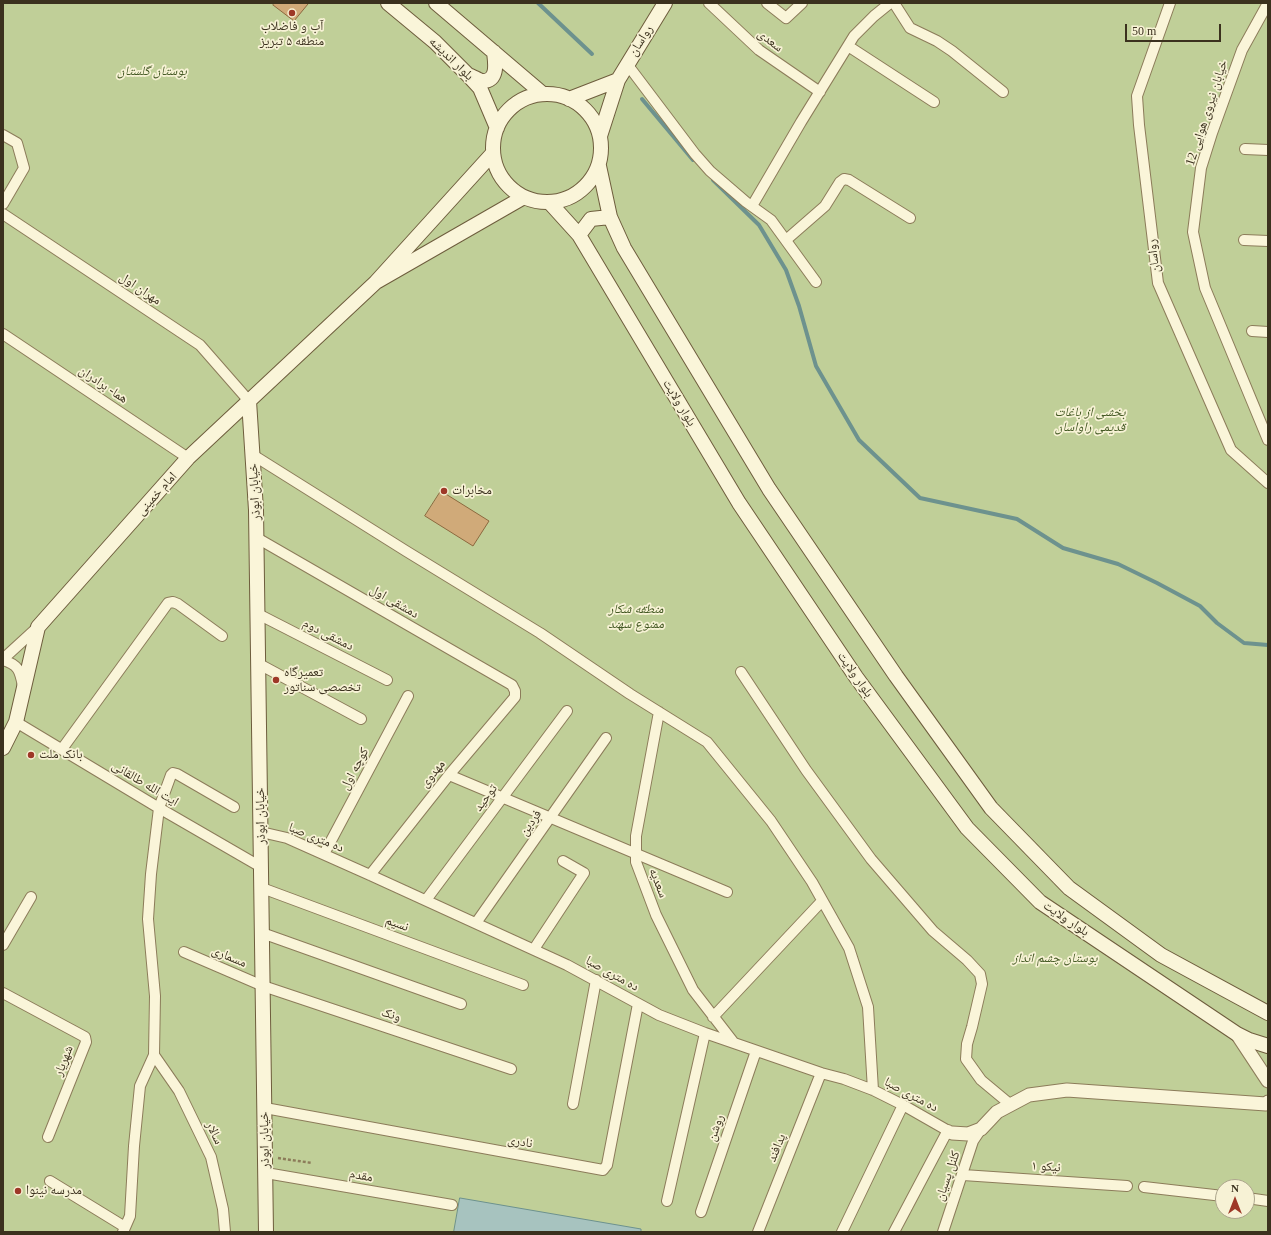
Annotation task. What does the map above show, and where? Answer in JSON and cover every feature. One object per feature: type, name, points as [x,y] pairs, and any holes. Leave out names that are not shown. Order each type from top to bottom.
[{"type":"main road","name":"بلوار اندیشه","points":[[388,3],[434,42],[480,88],[497,128]]},
{"type":"main road","points":[[436,3],[543,94]]},
{"type":"main road","name":"رواسان","points":[[600,136],[618,80],[665,3]]},
{"type":"main road","points":[[468,75],[483,81],[494,75],[496,66],[494,52]]},
{"type":"main road","points":[[569,99],[618,80]]},
{"type":"main road","points":[[543,94],[556,95],[569,99],[583,108],[594,120],[600,136],[602,151],[599,166],[592,180],[580,192],[566,199],[550,202],[524,197],[508,186],[498,171],[493,153],[497,128],[504,115],[515,105],[528,98],[543,94]]},
{"type":"main road","points":[[376,282],[493,153]]},
{"type":"main road","name":"بلوار ولایت","points":[[599,166],[610,217],[624,248],[769,489],[896,676],[991,808],[1069,888],[1161,955],[1268,1013]]},
{"type":"main road","points":[[376,282],[524,197]]},
{"type":"main road","name":"بلوار ولایت","points":[[550,202],[579,235],[739,503],[856,677],[967,828],[1040,902],[1237,1034],[1249,1040],[1268,1046]]},
{"type":"main road","points":[[579,235],[591,219],[610,217]]},
{"type":"main road","name":"امام خمینی","points":[[3,748],[16,722],[38,627],[188,458],[376,282]]},
{"type":"main road","name":"خیابان ابوذر","points":[[249,401],[257,538],[266,1232]]},
{"type":"street","name":"سعدی","points":[[709,3],[759,50],[820,92]]},
{"type":"street","points":[[766,3],[786,18],[802,3]]},
{"type":"street","points":[[752,206],[854,36],[874,16],[890,3]]},
{"type":"street","points":[[894,3],[910,28],[937,41],[1003,92]]},
{"type":"street","name":"رواسان","points":[[1170,3],[1137,96],[1139,125],[1158,283],[1231,450],[1268,483]]},
{"type":"street","name":"خیابان نیروی هوایی 12","points":[[1268,3],[1242,50],[1212,132],[1201,168],[1192,232],[1205,288],[1268,440]]},
{"type":"street","points":[[848,46],[934,102]]},
{"type":"street","points":[[627,64],[695,154],[710,171],[771,220],[816,282]]},
{"type":"street","points":[[3,135],[17,143],[24,168],[3,204]]},
{"type":"street","points":[[1245,149],[1268,150]]},
{"type":"street","points":[[786,240],[825,206],[840,182],[844,179],[849,180],[910,218]]},
{"type":"street","name":"مهران اول","points":[[3,214],[200,345],[249,401]]},
{"type":"street","points":[[1244,240],[1268,241]]},
{"type":"street","points":[[1252,331],[1268,332]]},
{"type":"street","name":"هما- برادران","points":[[3,334],[188,458]]},
{"type":"street","points":[[253,455],[540,633],[659,712],[708,742],[771,821],[812,882],[849,948],[868,1007],[873,1090]]},
{"type":"street","name":"دمشقی اول","points":[[257,538],[512,685],[515,691]]},
{"type":"street","points":[[62,749],[168,603],[173,602],[178,604],[222,636]]},
{"type":"street","name":"دمشقی دوم","points":[[258,614],[387,680]]},
{"type":"street","points":[[23,688],[18,668],[3,659],[38,627]]},
{"type":"street","points":[[259,664],[361,718]]},
{"type":"street","points":[[741,672],[806,770],[871,859],[933,932],[967,960],[980,974],[982,984],[967,1044],[966,1058],[981,1080],[1011,1105]]},
{"type":"street","name":"مهدوی","points":[[370,875],[449,775],[515,697],[515,691]]},
{"type":"street","name":"کوچه اول","points":[[324,854],[408,696]]},
{"type":"street","name":"توحید","points":[[426,900],[567,711]]},
{"type":"street","name":"سعدیه","points":[[659,712],[636,836],[636,862],[656,915],[693,990],[734,1043]]},
{"type":"street","name":"ایت الله طالقانی","points":[[16,722],[261,867]]},
{"type":"street","name":"فردین","points":[[476,923],[606,738]]},
{"type":"street","points":[[50,1181],[124,1229],[130,1216],[134,1146],[140,1086],[154,1055],[155,996],[148,919],[151,874],[159,808],[171,774],[173,773],[234,807]]},
{"type":"street","points":[[449,775],[727,892]]},
{"type":"street","name":"ده متری صبا","points":[[261,832],[287,838],[324,854],[567,965],[659,1016],[756,1051],[821,1073],[844,1079],[873,1090],[950,1131]]},
{"type":"street","points":[[534,950],[584,873],[563,861]]},
{"type":"street","name":"نسیم","points":[[262,888],[524,985]]},
{"type":"street","points":[[3,945],[31,897]]},
{"type":"street","points":[[713,1017],[822,900]]},
{"type":"street","points":[[262,933],[461,1004]]},
{"type":"street","name":"مسماری","points":[[184,952],[263,986]]},
{"type":"street","points":[[573,1104],[596,980]]},
{"type":"street","name":"ونک","points":[[263,986],[511,1069]]},
{"type":"street","name":"شهریار","points":[[3,993],[85,1037],[86,1042],[48,1137]]},
{"type":"street","name":"نادری","points":[[265,1108],[603,1170],[607,1165],[638,1004]]},
{"type":"street","points":[[667,1202],[705,1033]]},
{"type":"street","points":[[1237,1034],[1268,1081]]},
{"type":"street","name":"روشن","points":[[701,1212],[756,1051]]},
{"type":"street","name":"سالار","points":[[154,1055],[179,1091],[211,1157],[223,1209],[225,1232]]},
{"type":"street","name":"پدافند","points":[[758,1232],[821,1073]]},
{"type":"street","points":[[894,1232],[950,1131],[968,1134],[981,1129],[997,1112],[1028,1095],[1067,1090],[1266,1104],[1268,1102]]},
{"type":"street","points":[[842,1232],[903,1105]]},
{"type":"street","name":"کلنل پسیان","points":[[943,1232],[973,1141],[981,1129]]},
{"type":"street","name":"مقدم","points":[[266,1173],[452,1205]]},
{"type":"street","name":"نیکو ۱","points":[[963,1175],[1127,1186]]},
{"type":"street","points":[[1144,1187],[1215,1195]]},
{"type":"street","points":[[1255,1199],[1268,1200]]},
{"type":"path","points":[[265,1156],[312,1163]]},
{"type":"green space","name":"منطقه شکار ممنوع سهند","points":[[3,3],[1268,3],[1268,1232],[3,1232]]},
{"type":"water","points":[[460,1198],[641,1229],[641,1232],[454,1232]]},
{"type":"building","name":"آب و فاضلاب منطقه ۵ تبریز","points":[[275,3],[308,4],[294,21],[273,5]]},
{"type":"building","points":[[441,491],[489,521],[473,546],[425,516]]},
{"type":"waterway","points":[[538,3],[592,54]]},
{"type":"waterway","points":[[642,99],[693,160]]},
{"type":"waterway","points":[[713,180],[759,225],[786,270],[799,306],[816,366],[859,440],[920,498],[1017,519],[1063,548],[1118,564],[1200,606],[1217,623],[1244,643],[1268,645]]},
{"type":"place","name":"آب و فاضلاب منطقه ۵ تبریز","points":[[292,13]]},
{"type":"place","name":"مخابرات","points":[[444,491]]},
{"type":"place","name":"تعمیرگاه تخصصی سناتور","points":[[276,680]]},
{"type":"place","name":"بانک ملت","points":[[31,755]]},
{"type":"place","name":"مدرسه نینوا","points":[[18,1191]]},
{"type":"park label","name":"بوستان گلستان","points":[[152,72]]},
{"type":"park label","name":"بخشی از باغات قدیمی راواسان","points":[[1090,420]]},
{"type":"park label","name":"بوستان چشم انداز","points":[[1055,959]]}]
